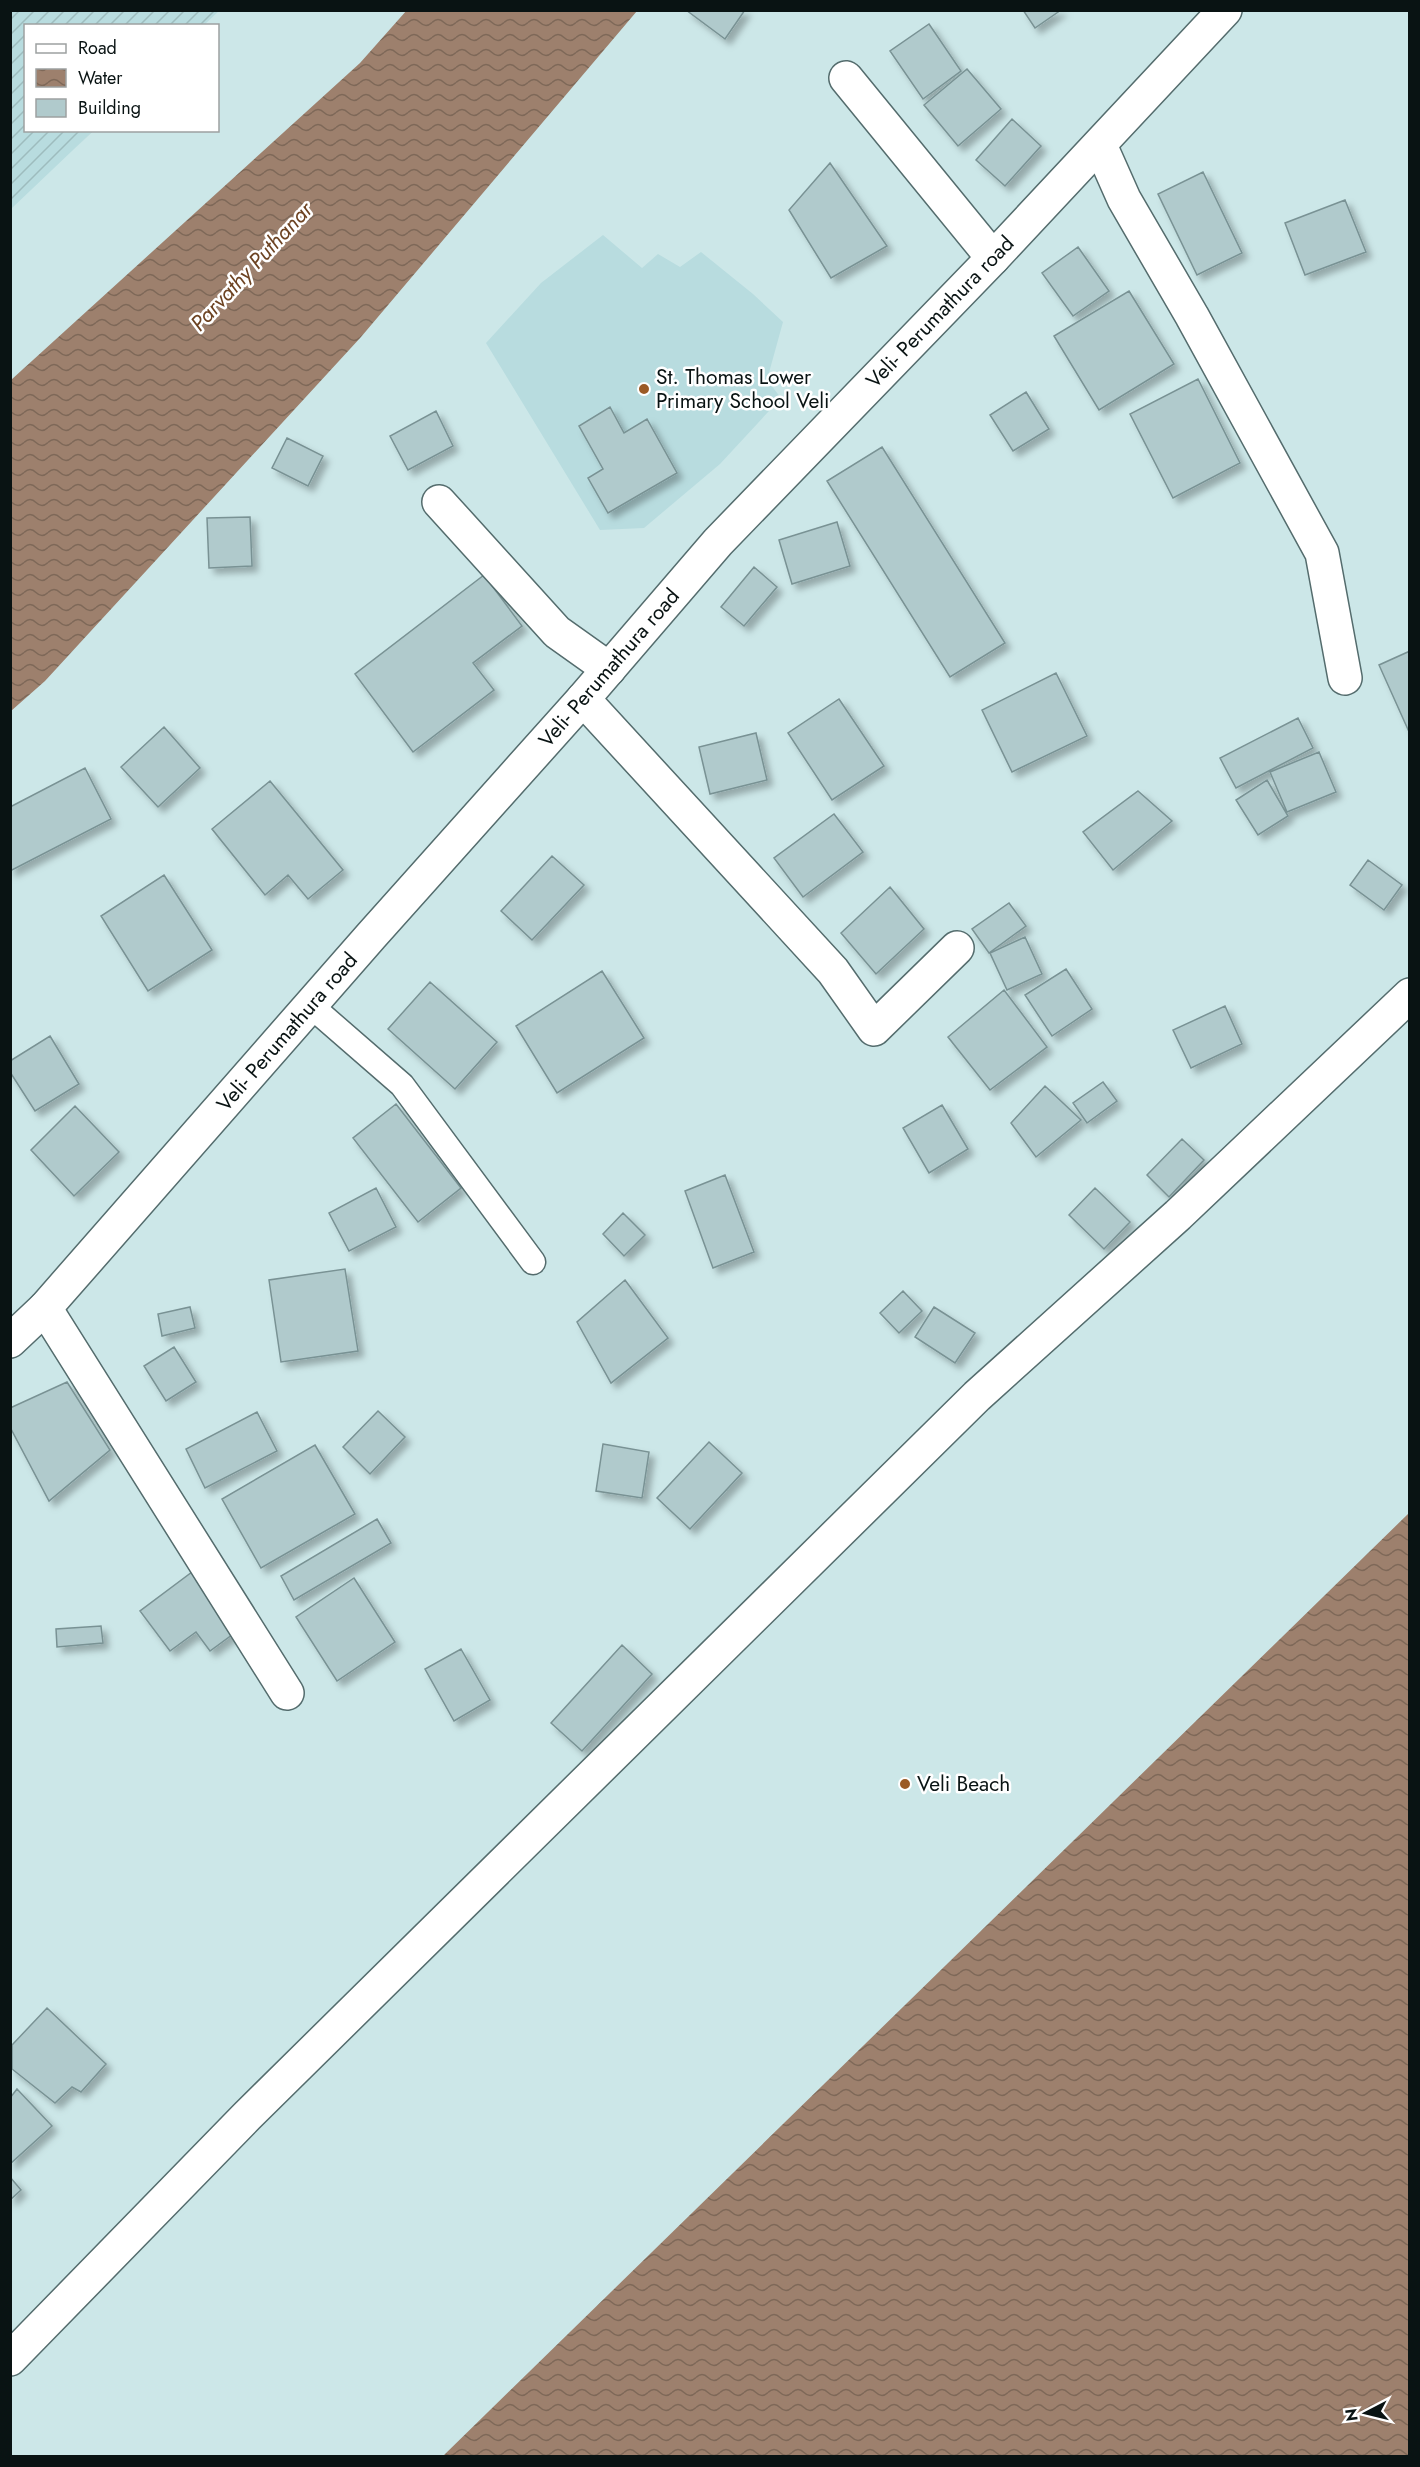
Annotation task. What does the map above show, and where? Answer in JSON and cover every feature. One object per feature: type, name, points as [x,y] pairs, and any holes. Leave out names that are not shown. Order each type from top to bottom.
[{"type":"street","name":"Veli- Perumathura road","points":[[10,1341],[45,1308],[310,1005],[583,699],[718,542],[993,258],[1225,10]]},
{"type":"street","points":[[846,78],[993,258]]},
{"type":"street","points":[[1100,145],[1124,199],[1192,316],[1322,553],[1345,678]]},
{"type":"street","points":[[439,502],[557,632],[609,669]]},
{"type":"street","points":[[583,699],[833,971],[874,1029],[957,948]]},
{"type":"street","points":[[10,2359],[255,2108],[977,1396],[1178,1215],[1410,994]]},
{"type":"street","points":[[45,1308],[287,1693]]},
{"type":"lane","points":[[310,1005],[402,1085],[533,1262]]},
{"type":"shaded area","points":[[11,10],[219,10],[205,24],[24,24],[24,132],[92,132],[11,209]]},
{"type":"shaded area","name":"St. Thomas Lower Primary School Veli","points":[[603,235],[642,268],[658,254],[680,267],[701,252],[753,294],[783,322],[767,380],[781,398],[720,464],[644,528],[600,530],[486,343],[541,283]]},
{"type":"water","name":"Parvathy Puthanar","points":[[407,10],[637,11],[361,337],[45,681],[11,711],[11,380],[360,63]]},
{"type":"water","points":[[1409,1513],[1409,2456],[443,2456]]},
{"type":"building","points":[[686,10],[745,10],[725,39]]},
{"type":"building","points":[[1023,10],[1061,10],[1035,28]]},
{"type":"building","points":[[929,24],[961,71],[923,99],[890,51]]},
{"type":"building","points":[[967,69],[1001,109],[958,146],[924,105]]},
{"type":"building","points":[[1012,119],[1041,146],[1005,186],[976,160]]},
{"type":"building","points":[[830,163],[887,246],[831,278],[789,210]]},
{"type":"building","points":[[1203,172],[1242,253],[1197,275],[1158,194]]},
{"type":"building","points":[[1345,200],[1366,252],[1305,275],[1285,223]]},
{"type":"building","points":[[1078,247],[1109,291],[1073,316],[1042,273]]},
{"type":"building","points":[[1129,291],[1174,364],[1099,410],[1054,336]]},
{"type":"building","points":[[1198,379],[1240,463],[1173,498],[1130,414]]},
{"type":"building","points":[[1026,392],[1049,429],[1013,451],[990,415]]},
{"type":"building","points":[[610,407],[624,433],[647,419],[677,473],[608,513],[588,478],[603,469],[579,426]]},
{"type":"building","points":[[436,411],[453,446],[408,470],[390,436]]},
{"type":"building","points":[[287,438],[323,456],[308,486],[272,468]]},
{"type":"building","points":[[882,447],[1005,643],[950,677],[827,481]]},
{"type":"building","points":[[250,517],[252,566],[209,568],[207,518]]},
{"type":"building","points":[[837,522],[850,566],[792,584],[779,540]]},
{"type":"building","points":[[754,567],[777,587],[744,626],[721,607]]},
{"type":"building","points":[[484,575],[522,626],[473,663],[494,690],[413,752],[355,674]]},
{"type":"building","points":[[1410,651],[1410,734],[1379,665]]},
{"type":"building","points":[[1056,673],[1087,736],[1012,772],[982,710]]},
{"type":"building","points":[[839,699],[884,766],[832,800],[788,733]]},
{"type":"building","points":[[1298,718],[1313,748],[1236,788],[1220,758]]},
{"type":"building","points":[[164,727],[200,768],[158,807],[121,767]]},
{"type":"building","points":[[756,733],[767,780],[710,794],[699,747]]},
{"type":"building","points":[[1319,752],[1336,792],[1287,812],[1270,772]]},
{"type":"building","points":[[85,768],[111,819],[10,871],[10,807]]},
{"type":"building","points":[[1267,780],[1288,816],[1258,835],[1236,800]]},
{"type":"building","points":[[270,781],[343,870],[308,899],[288,875],[265,895],[212,829]]},
{"type":"building","points":[[1138,791],[1172,821],[1113,870],[1083,832]]},
{"type":"building","points":[[834,814],[863,852],[803,897],[774,858]]},
{"type":"building","points":[[552,856],[584,885],[532,940],[501,911]]},
{"type":"building","points":[[1368,860],[1402,885],[1384,910],[1350,885]]},
{"type":"building","points":[[164,875],[212,950],[148,991],[101,916]]},
{"type":"building","points":[[890,887],[924,929],[876,974],[841,933]]},
{"type":"building","points":[[1009,903],[1026,926],[989,953],[972,929]]},
{"type":"building","points":[[1025,937],[1042,974],[1007,990],[990,953]]},
{"type":"building","points":[[1066,969],[1092,1009],[1052,1036],[1025,995]]},
{"type":"building","points":[[602,971],[644,1038],[557,1093],[516,1026]]},
{"type":"building","points":[[430,982],[497,1042],[455,1089],[388,1029]]},
{"type":"building","points":[[1004,990],[1047,1047],[990,1090],[948,1037]]},
{"type":"building","points":[[1225,1006],[1242,1044],[1191,1068],[1173,1030]]},
{"type":"building","points":[[50,1036],[79,1084],[35,1111],[10,1072],[10,1061]]},
{"type":"building","points":[[1103,1082],[1117,1101],[1087,1123],[1073,1103]]},
{"type":"building","points":[[1045,1086],[1081,1120],[1036,1157],[1011,1123]]},
{"type":"building","points":[[396,1104],[461,1188],[418,1222],[353,1138]]},
{"type":"building","points":[[942,1105],[968,1149],[929,1173],[903,1128]]},
{"type":"building","points":[[75,1106],[119,1152],[74,1196],[31,1150]]},
{"type":"building","points":[[1182,1139],[1204,1160],[1169,1197],[1147,1175]]},
{"type":"building","points":[[725,1175],[754,1252],[713,1268],[685,1191]]},
{"type":"building","points":[[376,1188],[396,1227],[349,1251],[329,1213]]},
{"type":"building","points":[[1095,1188],[1130,1222],[1104,1249],[1069,1215]]},
{"type":"building","points":[[623,1213],[645,1235],[624,1256],[603,1234]]},
{"type":"building","points":[[345,1269],[358,1351],[281,1362],[269,1280]]},
{"type":"building","points":[[625,1280],[668,1338],[611,1383],[577,1322]]},
{"type":"building","points":[[903,1291],[922,1311],[899,1333],[880,1313]]},
{"type":"building","points":[[190,1307],[195,1328],[162,1336],[158,1314]]},
{"type":"building","points":[[934,1307],[975,1333],[955,1363],[915,1337]]},
{"type":"building","points":[[174,1347],[196,1382],[166,1401],[144,1366]]},
{"type":"building","points":[[67,1382],[110,1450],[49,1501],[10,1427],[10,1408]]},
{"type":"building","points":[[378,1411],[405,1437],[370,1474],[343,1447]]},
{"type":"building","points":[[257,1412],[277,1451],[205,1488],[186,1449]]},
{"type":"building","points":[[709,1442],[742,1473],[690,1529],[657,1498]]},
{"type":"building","points":[[603,1444],[649,1452],[642,1498],[596,1491]]},
{"type":"building","points":[[315,1445],[355,1514],[261,1568],[222,1499]]},
{"type":"building","points":[[377,1519],[391,1543],[294,1600],[281,1576]]},
{"type":"building","points":[[200,1566],[244,1626],[210,1651],[196,1632],[170,1651],[140,1611]]},
{"type":"building","points":[[354,1578],[395,1642],[337,1681],[296,1617]]},
{"type":"building","points":[[101,1626],[103,1643],[57,1647],[56,1629]]},
{"type":"building","points":[[622,1645],[652,1674],[582,1751],[551,1723]]},
{"type":"building","points":[[461,1649],[490,1700],[454,1721],[425,1669]]},
{"type":"building","points":[[47,2008],[106,2064],[81,2092],[72,2087],[55,2103],[12,2069],[12,2045]]},
{"type":"building","points":[[17,2089],[52,2126],[10,2164],[10,2098]]},
{"type":"building","points":[[10,2177],[21,2190],[10,2200]]},
{"type":"place","name":"St. Thomas Lower Primary School Veli","points":[[644,389]]},
{"type":"place","name":"Veli Beach","points":[[905,1784]]}]
